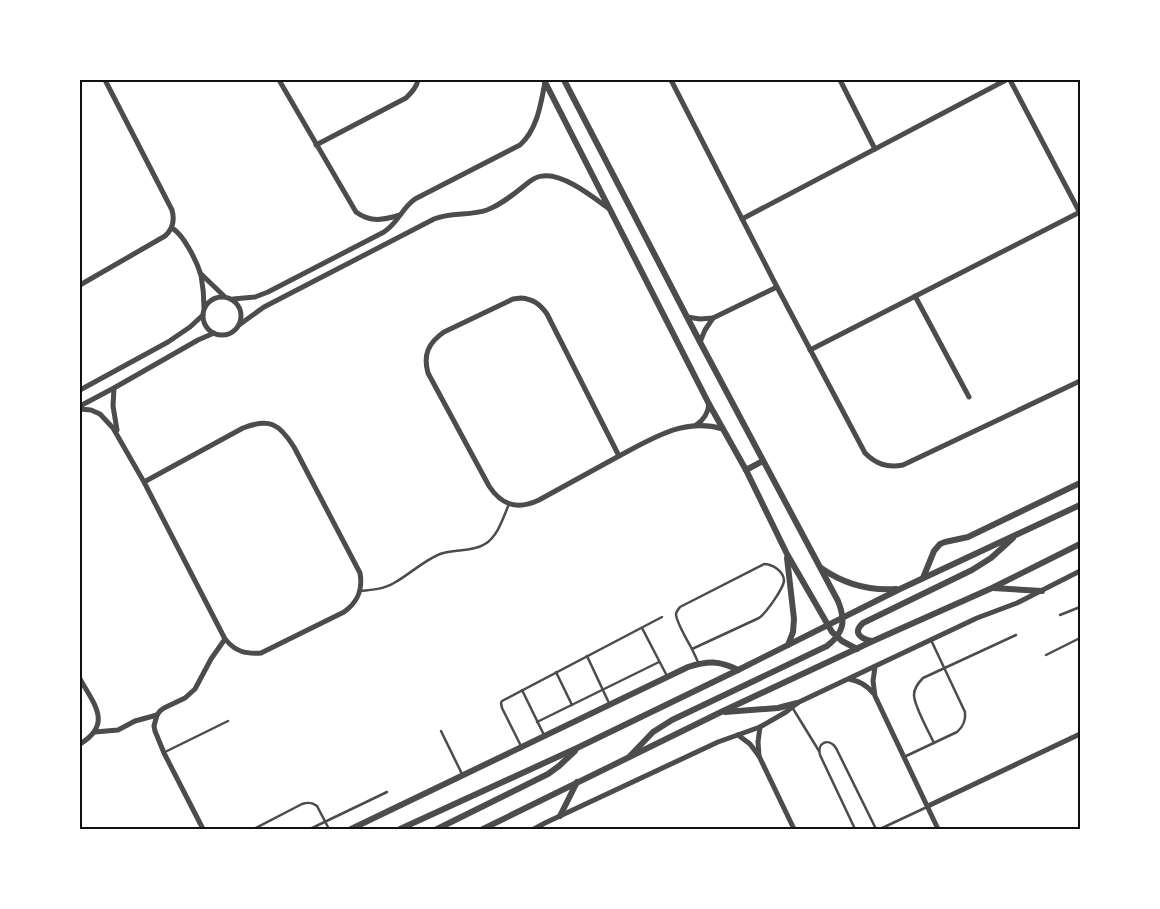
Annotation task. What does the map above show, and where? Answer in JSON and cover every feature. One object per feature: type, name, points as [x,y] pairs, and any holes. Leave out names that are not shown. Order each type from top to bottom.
[{"type":"street","points":[[80,284],[165,236],[172,228],[174,220],[172,210],[105,80]]},
{"type":"street","points":[[279,80],[356,212],[362,217],[376,220],[400,215]]},
{"type":"street","points":[[316,145],[406,98],[418,80]]},
{"type":"street","points":[[564,80],[838,602],[843,617],[841,631],[832,642],[821,650],[672,720],[653,732],[630,756]]},
{"type":"street","points":[[671,80],[865,453],[876,462],[889,466],[903,465],[1080,381]]},
{"type":"street","points":[[840,80],[875,149]]},
{"type":"street","points":[[742,219],[1006,80]]},
{"type":"street","points":[[810,350],[1080,212],[1010,80]]},
{"type":"street","points":[[200,273],[224,296],[233,299],[255,297],[384,232],[394,223],[409,203],[415,199],[515,148],[526,140],[535,123],[545,81]]},
{"type":"street","points":[[545,81],[710,404],[746,470],[787,554],[828,625],[837,637],[857,649]]},
{"type":"street","points":[[172,228],[185,240],[200,273],[206,326],[209,330],[219,335],[231,333],[239,325],[264,308],[426,223],[442,216],[479,213],[497,206],[531,181],[544,175],[566,181],[595,198],[612,212]]},
{"type":"street","points":[[687,317],[712,318],[777,286]]},
{"type":"street","points":[[80,390],[168,342],[180,334],[204,312],[207,303],[212,299],[224,296]]},
{"type":"street","points":[[916,296],[970,397]]},
{"type":"street","points":[[233,299],[242,314],[239,325]]},
{"type":"street","points":[[619,456],[547,314],[543,307],[536,302],[529,299],[513,299],[437,337],[432,342],[426,358],[428,373],[489,486],[494,494],[509,504],[520,506],[539,500],[619,456],[672,430],[696,426],[710,426],[723,429]]},
{"type":"street","points":[[700,342],[712,318]]},
{"type":"street","points":[[80,407],[198,340],[214,333]]},
{"type":"street","points":[[114,388],[113,415],[118,436]]},
{"type":"street","points":[[696,426],[707,414],[710,404]]},
{"type":"street","points":[[80,407],[100,414],[113,428],[144,482],[226,639],[232,646],[250,654],[261,653],[344,612],[357,599],[360,591],[360,573],[294,447],[286,433],[278,427],[268,423],[256,423],[243,428],[144,482]]},
{"type":"street","points":[[746,470],[763,460]]},
{"type":"street","points":[[924,578],[934,551],[940,544],[968,537],[1080,483]]},
{"type":"street","points":[[400,829],[577,748],[900,589],[1080,505]]},
{"type":"street","points":[[873,641],[866,640],[860,636],[858,629],[863,622],[972,570],[991,558],[1018,534]]},
{"type":"street","points":[[483,829],[721,712],[992,588],[1080,544]]},
{"type":"street","points":[[787,554],[794,619],[793,632],[788,645]]},
{"type":"street","points":[[820,568],[852,584],[876,589],[900,589]]},
{"type":"street","points":[[534,829],[718,742],[760,727],[795,705],[848,679],[977,618],[1005,608],[1042,591],[1080,571]]},
{"type":"street","points":[[992,588],[1042,591]]},
{"type":"street","points":[[95,732],[118,730],[135,721],[157,715],[164,708],[184,698],[196,689],[211,658],[226,639]]},
{"type":"street","points":[[351,829],[667,677],[698,664],[718,663],[738,670]]},
{"type":"street","points":[[875,666],[873,681],[875,696]]},
{"type":"street","points":[[80,679],[97,711],[98,722],[95,732],[80,744]]},
{"type":"street","points":[[848,679],[855,680],[866,686],[875,696],[938,829]]},
{"type":"street","points":[[721,712],[795,705]]},
{"type":"street","points":[[157,715],[154,726],[155,731],[164,753],[203,829]]},
{"type":"street","points":[[759,756],[760,727]]},
{"type":"street","points":[[928,806],[1080,734]]},
{"type":"street","points":[[738,735],[750,744],[759,756],[794,829]]},
{"type":"street","points":[[437,829],[548,774],[569,758],[577,748]]},
{"type":"street","points":[[560,816],[577,782]]},
{"type":"street","points":[[543,829],[544,823]]},
{"type":"lane","points":[[360,591],[380,589],[394,584],[428,560],[440,554],[484,545],[492,539],[509,504]]},
{"type":"lane","points":[[692,649],[763,615],[783,584],[784,578],[780,572],[770,564],[762,564],[680,607],[676,616],[698,664]]},
{"type":"lane","points":[[1060,615],[1080,607]]},
{"type":"lane","points":[[522,747],[502,708],[501,703],[505,699],[662,617]]},
{"type":"lane","points":[[642,628],[667,677]]},
{"type":"lane","points":[[934,743],[914,701],[916,686],[923,678],[1016,635]]},
{"type":"lane","points":[[1046,655],[1080,638]]},
{"type":"lane","points":[[904,757],[957,732],[963,726],[965,712],[931,640]]},
{"type":"lane","points":[[587,656],[610,705]]},
{"type":"lane","points":[[537,722],[659,662]]},
{"type":"lane","points":[[556,672],[572,705]]},
{"type":"lane","points":[[522,690],[544,736]]},
{"type":"lane","points":[[795,705],[819,751],[855,829]]},
{"type":"lane","points":[[164,753],[228,721]]},
{"type":"lane","points":[[441,731],[463,775]]},
{"type":"lane","points":[[819,751],[820,746],[829,742],[836,748],[876,829]]},
{"type":"lane","points":[[310,829],[387,792]]},
{"type":"lane","points":[[254,829],[308,802],[316,806],[329,829]]},
{"type":"lane","points":[[880,829],[928,806]]}]
